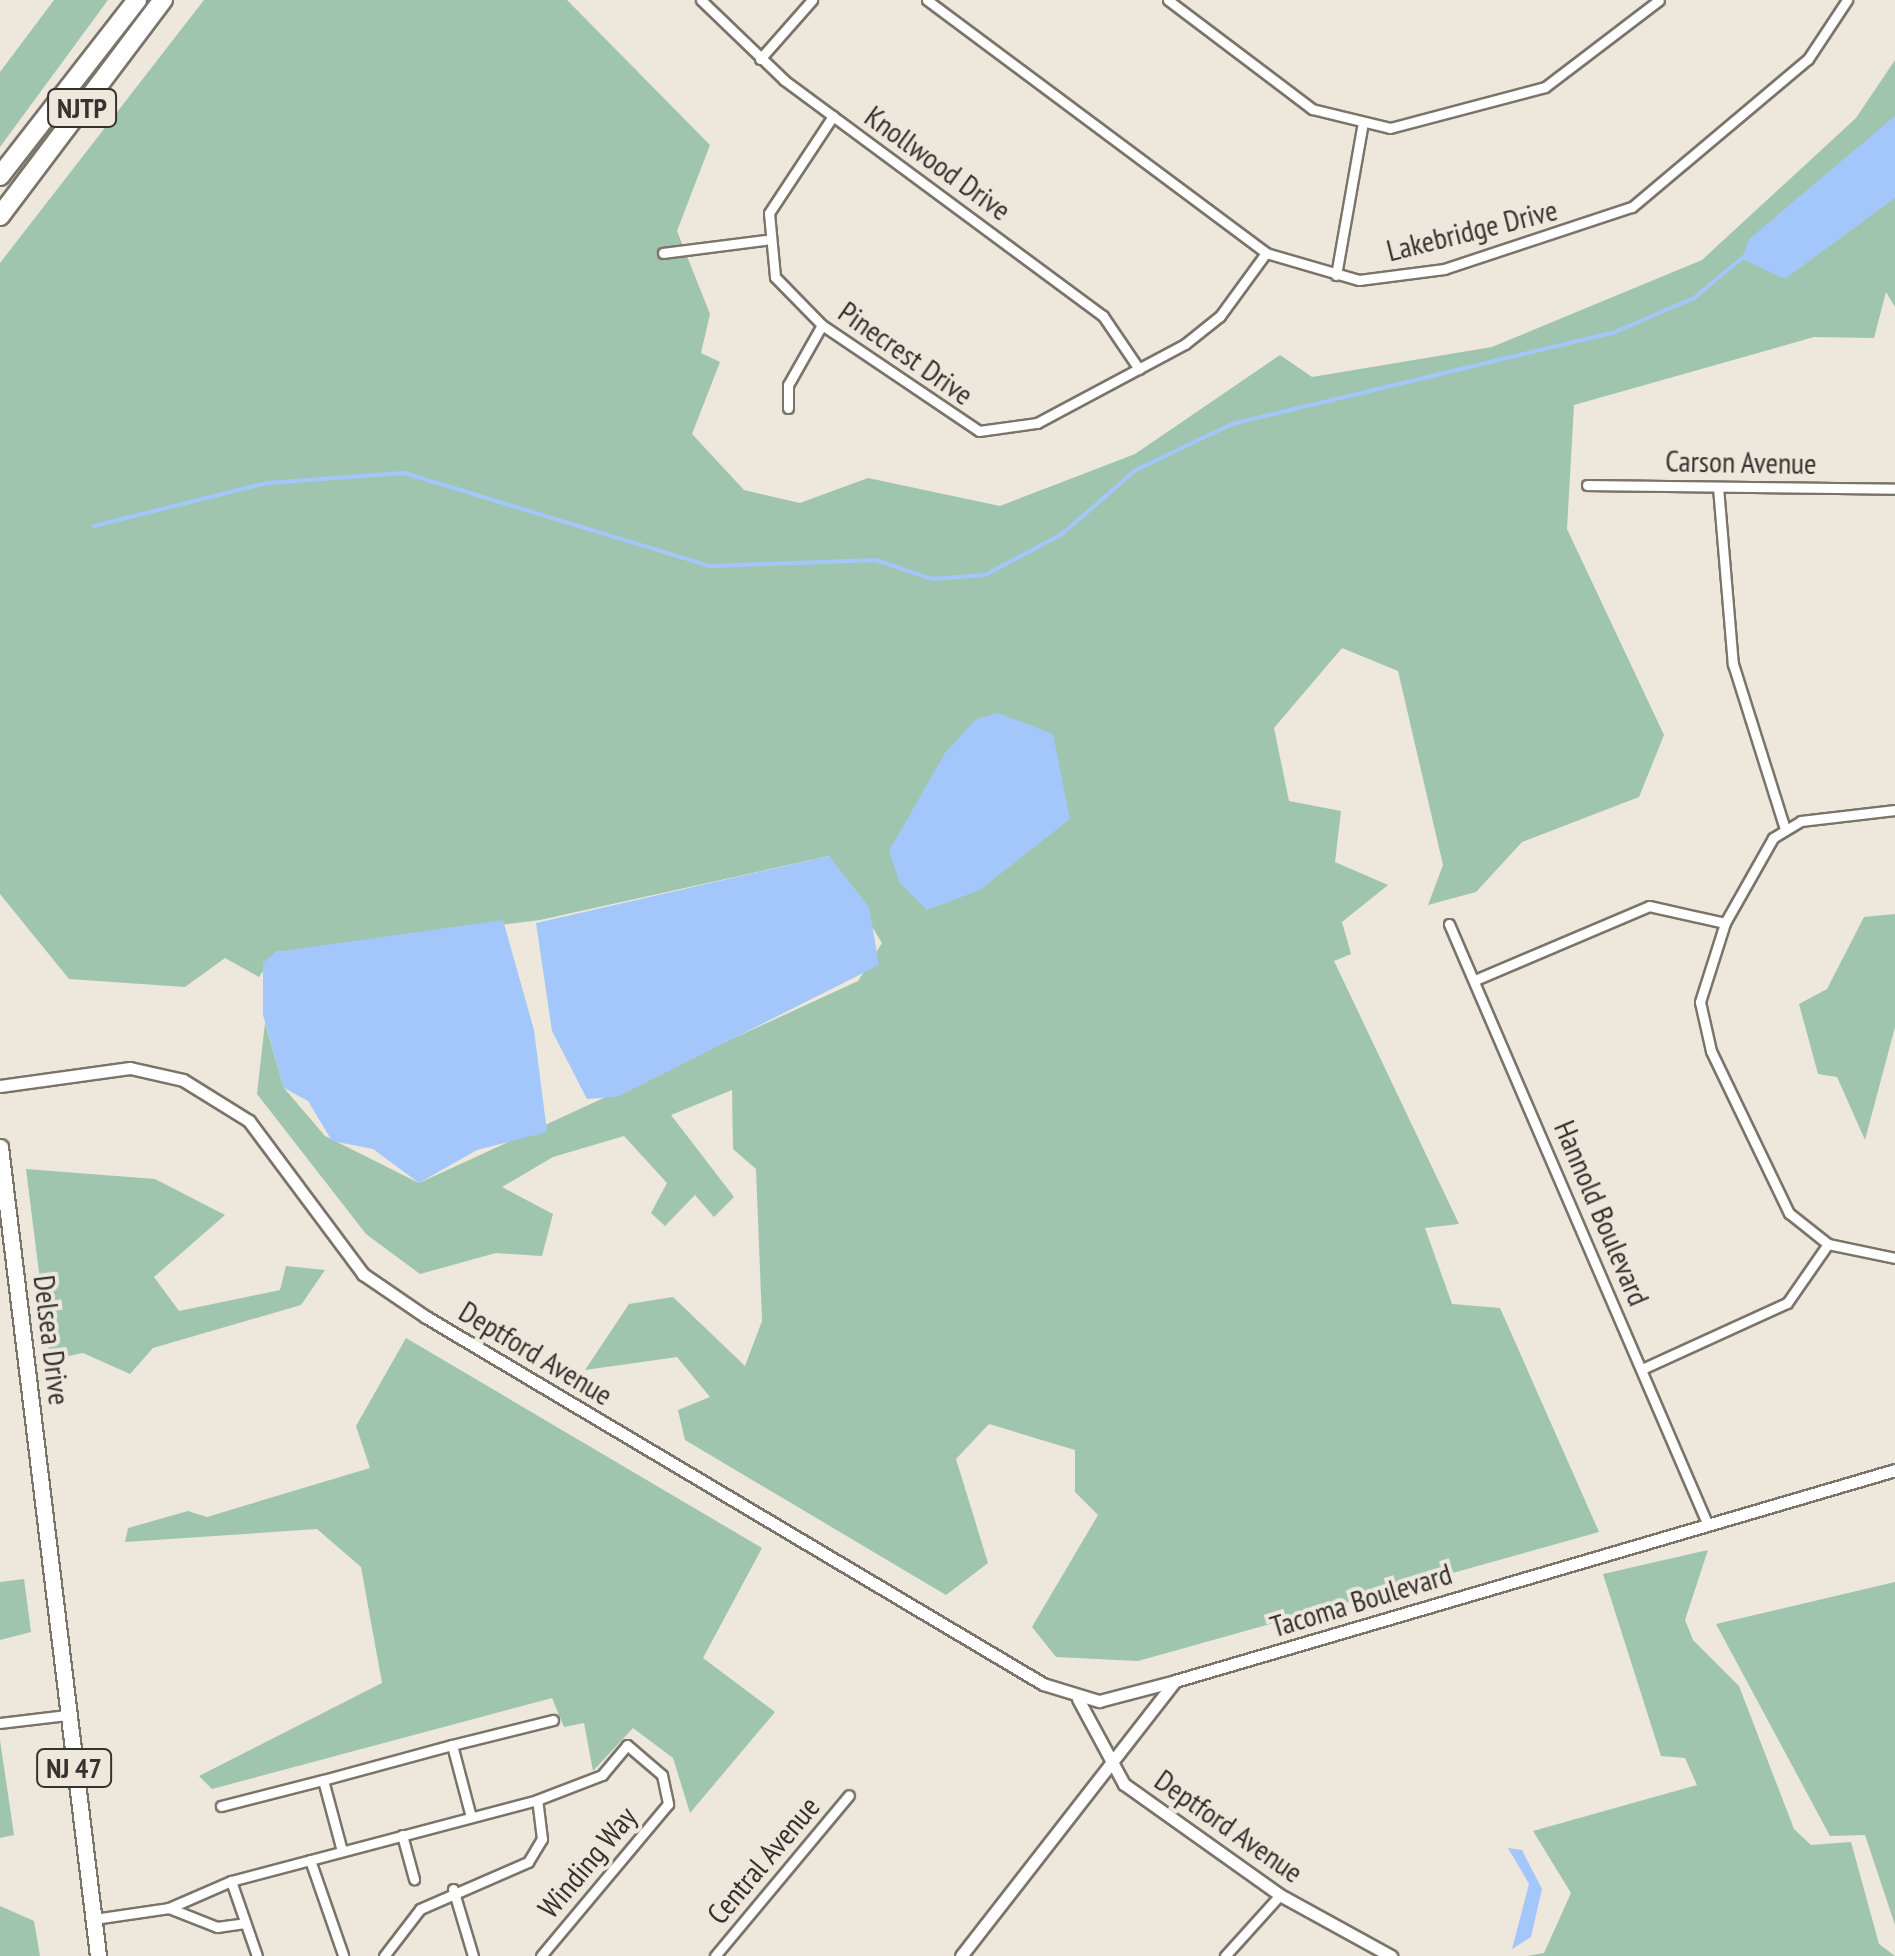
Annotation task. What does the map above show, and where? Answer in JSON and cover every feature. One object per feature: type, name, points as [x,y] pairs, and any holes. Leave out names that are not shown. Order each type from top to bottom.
[{"type":"highway","name":"NJTP","points":[[0,176],[137,0]]},
{"type":"highway","name":"NJTP","points":[[0,216],[163,0]]},
{"type":"main road","name":"Delsea Drive","points":[[0,1148],[98,1956]]},
{"type":"street","name":"Knollwood Drive","points":[[701,0],[760,58],[833,116],[1103,316],[1140,369]]},
{"type":"street","points":[[760,58],[812,0]]},
{"type":"street","name":"Lakebridge Drive","points":[[927,0],[1266,253],[1336,275],[1408,278],[1632,206],[1808,60],[1847,0]]},
{"type":"street","points":[[1168,0],[1312,109],[1362,127],[1438,122],[1545,87],[1660,0]]},
{"type":"street","points":[[663,253],[765,240],[778,190],[833,116]]},
{"type":"street","points":[[1336,275],[1362,127]]},
{"type":"street","name":"Pinecrest Drive","points":[[765,240],[775,278],[822,325],[952,420],[996,434],[1037,424],[1140,369],[1212,324],[1266,253]]},
{"type":"street","points":[[788,408],[788,385],[822,325]]},
{"type":"street","name":"Carson Avenue","points":[[1587,485],[1895,488]]},
{"type":"street","points":[[1718,487],[1734,664],[1785,829]]},
{"type":"street","points":[[1895,810],[1785,829],[1725,922],[1702,976],[1711,1051],[1772,1190],[1828,1244],[1895,1258]]},
{"type":"street","points":[[1475,980],[1650,906],[1725,922]]},
{"type":"street","name":"Hannold Boulevard","points":[[1448,924],[1706,1523]]},
{"type":"street","name":"Deptford Avenue","points":[[0,1086],[130,1068],[202,1090],[280,1154],[366,1277],[1078,1699],[1124,1784],[1280,1895],[1391,1956]]},
{"type":"street","points":[[1642,1369],[1787,1303],[1828,1244]]},
{"type":"street","name":"Tacoma Boulevard","points":[[1174,1682],[1895,1470]]},
{"type":"street","points":[[1078,1699],[1174,1682]]},
{"type":"street","points":[[962,1956],[1115,1764],[1174,1682]]},
{"type":"street","points":[[0,1723],[67,1714]]},
{"type":"street","points":[[221,1806],[552,1720]]},
{"type":"street","name":"Winding Way","points":[[94,1920],[169,1908],[231,1880],[536,1800],[602,1775],[626,1745],[662,1774],[668,1804],[542,1956]]},
{"type":"street","points":[[452,1746],[471,1817]]},
{"type":"street","points":[[323,1780],[342,1851]]},
{"type":"street","name":"Central Avenue","points":[[715,1956],[849,1795]]},
{"type":"street","name":"Winding Way","points":[[384,1956],[420,1908],[453,1889],[503,1881],[528,1862],[542,1840],[536,1800]]},
{"type":"street","points":[[402,1835],[414,1879]]},
{"type":"street","points":[[310,1860],[343,1955]]},
{"type":"street","points":[[231,1880],[257,1956]]},
{"type":"street","points":[[453,1889],[474,1956]]},
{"type":"street","points":[[1225,1956],[1280,1895]]},
{"type":"street","points":[[169,1908],[217,1927],[245,1924]]},
{"type":"green space","points":[[54,0],[108,0],[0,147],[0,72]]},
{"type":"green space","points":[[204,0],[567,0],[710,145],[677,231],[710,314],[701,353],[720,362],[692,434],[744,490],[800,503],[868,478],[1000,506],[1135,454],[1280,355],[1312,377],[1492,347],[1702,260],[1856,118],[1895,60],[1895,307],[1886,292],[1874,338],[1814,337],[1574,405],[1567,529],[1664,735],[1639,797],[1522,842],[1476,892],[1428,905],[1443,865],[1398,671],[1342,648],[1274,728],[1289,801],[1341,811],[1335,862],[1388,885],[1342,922],[1351,954],[1334,961],[1459,1224],[1425,1228],[1452,1304],[1500,1308],[1599,1532],[1138,1661],[1056,1657],[1032,1627],[1098,1515],[1075,1492],[1075,1450],[989,1424],[956,1459],[988,1563],[946,1595],[685,1440],[678,1410],[710,1397],[677,1357],[585,1370],[629,1304],[673,1297],[745,1366],[762,1321],[756,1169],[733,1149],[732,1090],[671,1115],[734,1197],[714,1217],[695,1195],[665,1226],[651,1213],[667,1183],[624,1136],[553,1157],[502,1187],[553,1214],[542,1256],[496,1253],[420,1274],[366,1234],[257,1094],[265,1023],[284,1088],[325,1136],[419,1183],[858,981],[882,943],[829,856],[540,920],[276,952],[259,977],[225,958],[185,987],[69,979],[0,894],[0,263]]},
{"type":"green space","points":[[1895,914],[1895,1027],[1865,1140],[1837,1077],[1818,1074],[1799,1004],[1827,989],[1864,917]]},
{"type":"green space","points":[[26,1169],[155,1179],[225,1215],[154,1277],[179,1311],[280,1290],[286,1266],[325,1270],[301,1305],[153,1348],[130,1374],[83,1353],[50,1360]]},
{"type":"green space","points":[[406,1338],[762,1548],[703,1658],[775,1712],[690,1813],[673,1758],[633,1728],[593,1771],[584,1723],[564,1727],[552,1698],[212,1789],[199,1776],[382,1683],[361,1567],[317,1529],[125,1542],[128,1528],[188,1511],[207,1517],[370,1468],[356,1426]]},
{"type":"green space","points":[[1708,1550],[1685,1620],[1693,1640],[1739,1686],[1794,1829],[1811,1845],[1851,1842],[1879,1944],[1895,1956],[1527,1956],[1544,1953],[1571,1893],[1533,1831],[1697,1785],[1685,1758],[1661,1756],[1603,1574]]},
{"type":"green space","points":[[24,1579],[31,1632],[0,1640],[0,1582]]},
{"type":"green space","points":[[1895,1582],[1895,1925],[1865,1835],[1830,1836],[1716,1624]]},
{"type":"green space","points":[[0,1740],[14,1835],[0,1838]]},
{"type":"green space","points":[[0,1906],[34,1921],[40,1956],[0,1956]]},
{"type":"water","points":[[1895,116],[1895,198],[1785,279],[1742,259],[1749,239]]},
{"type":"water","points":[[998,713],[1053,734],[1070,819],[980,890],[927,910],[900,883],[889,851],[945,753],[976,719]]},
{"type":"water","points":[[829,856],[869,907],[879,965],[617,1097],[587,1099],[552,1031],[536,923]]},
{"type":"water","points":[[503,920],[534,1030],[547,1132],[477,1150],[419,1183],[373,1149],[332,1141],[308,1101],[284,1088],[263,1015],[263,963],[276,952]]},
{"type":"water","points":[[1508,1848],[1522,1850],[1542,1889],[1531,1937],[1512,1949],[1529,1884]]},
{"type":"waterway","points":[[94,526],[267,483],[404,473],[711,566],[876,560],[932,579],[985,575],[1062,534],[1136,470],[1232,424],[1615,332],[1694,298],[1743,257]]}]
